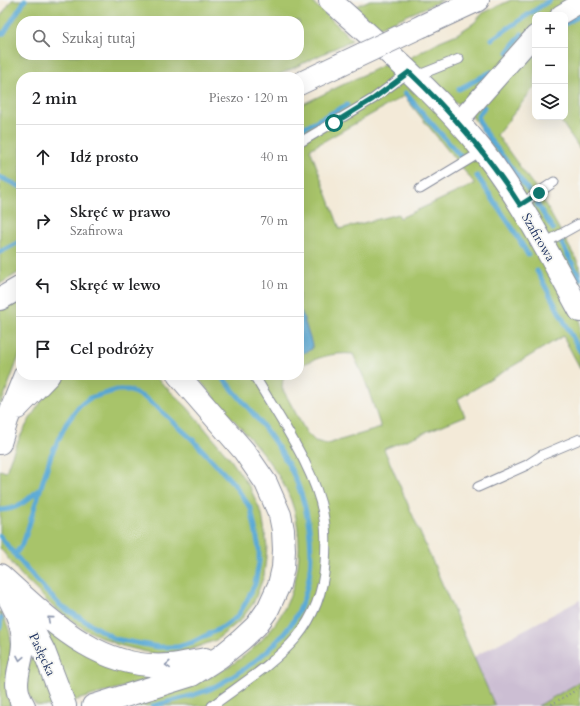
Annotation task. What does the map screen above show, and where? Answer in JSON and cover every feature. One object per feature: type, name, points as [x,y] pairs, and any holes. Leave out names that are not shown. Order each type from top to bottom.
[{"type":"main road","name":"Szafirowa","points":[[330,0],[432,94],[483,151],[520,205],[579,308]]},
{"type":"main road","points":[[304,82],[478,0]]},
{"type":"main road","points":[[0,299],[16,290]]},
{"type":"main road","points":[[0,443],[7,420],[23,380]]},
{"type":"main road","points":[[7,420],[44,380]]},
{"type":"main road","points":[[93,706],[192,675],[220,657],[256,626],[268,609],[278,584],[284,550],[283,530],[280,515],[274,500],[266,483],[253,463],[182,380]]},
{"type":"main road","points":[[0,575],[66,632],[80,642],[105,654],[135,663],[148,665],[169,665],[220,657]]},
{"type":"main road","name":"Pasłęcka","points":[[0,585],[13,606],[32,628],[44,651],[65,706]]},
{"type":"main road","name":"Pasłęcka","points":[[13,606],[22,632],[23,644],[16,684],[17,693],[24,706]]},
{"type":"street","points":[[565,12],[580,3]]},
{"type":"street","points":[[458,122],[532,38]]},
{"type":"lane","points":[[304,140],[373,99],[406,69],[459,58]]},
{"type":"lane","points":[[420,189],[483,151]]},
{"type":"lane","points":[[520,205],[554,182]]},
{"type":"lane","points":[[543,244],[579,224]]},
{"type":"lane","points":[[212,706],[275,658],[297,636],[311,616],[324,580],[326,538],[324,519],[317,491],[297,449],[257,380]]},
{"type":"lane","points":[[478,487],[527,465],[542,455],[580,440]]},
{"type":"path","points":[[548,706],[580,688]]},
{"type":"shaded area","points":[[580,600],[580,682],[538,706],[495,706],[473,657]]},
{"type":"green space","points":[[12,0],[310,0],[352,40],[285,72],[16,72],[16,274],[0,284],[0,17]]},
{"type":"green space","points":[[370,0],[443,0],[378,28],[354,7]]},
{"type":"green space","points":[[511,0],[571,0],[580,16],[580,149],[560,120],[568,120],[568,12],[532,12],[532,90],[497,135],[539,193],[580,266],[580,368],[563,336],[458,399],[465,416],[384,449],[495,706],[118,706],[194,684],[231,665],[248,653],[263,639],[276,623],[286,606],[293,586],[298,565],[299,537],[294,509],[287,491],[268,460],[200,380],[283,380],[282,388],[306,432],[315,441],[327,444],[381,428],[365,380],[353,354],[331,355],[304,364],[304,104],[396,59],[490,143],[464,104],[449,102],[408,59],[440,41],[457,34],[474,23],[483,13]],"holes":[[[404,96],[475,184],[400,218],[398,214],[340,229],[310,149]]]},
{"type":"green space","points":[[16,302],[16,364],[0,407],[0,310]]},
{"type":"green space","points":[[60,380],[158,380],[187,407],[231,460],[250,488],[262,514],[267,547],[264,576],[253,604],[240,621],[216,640],[187,651],[155,654],[118,645],[84,629],[52,606],[21,575],[0,548],[0,470],[6,472],[19,439],[30,418],[54,385]]},
{"type":"green space","points":[[0,611],[10,634],[11,652],[7,689],[11,706],[0,706]]},
{"type":"green space","points":[[40,624],[60,637],[191,668],[73,701]]},
{"type":"green space","points":[[32,650],[58,706],[37,705],[32,701],[29,695],[27,680]]},
{"type":"green space","points":[[580,682],[580,706],[538,706]]},
{"type":"water","points":[[304,319],[312,345],[312,349],[304,353]]},
{"type":"waterway","points":[[0,34],[4,33],[25,0]]},
{"type":"waterway","points":[[492,39],[550,0]]},
{"type":"waterway","points":[[568,22],[580,15]]},
{"type":"waterway","points":[[508,52],[522,34]]},
{"type":"waterway","points":[[527,58],[532,53]]},
{"type":"waterway","points":[[459,89],[491,72]]},
{"type":"waterway","points":[[405,93],[461,157]]},
{"type":"waterway","points":[[304,127],[347,105]]},
{"type":"waterway","points":[[484,107],[478,116],[479,121],[486,134],[528,190]]},
{"type":"waterway","points":[[477,176],[513,229],[528,255]]},
{"type":"waterway","points":[[0,177],[16,185]]},
{"type":"waterway","points":[[537,204],[553,229]]},
{"type":"waterway","points":[[561,242],[580,278]]},
{"type":"waterway","points":[[0,252],[16,244]]},
{"type":"waterway","points":[[537,271],[580,351]]},
{"type":"waterway","points":[[153,706],[204,692],[233,677],[255,661],[276,643],[292,623],[301,607],[307,589],[310,571],[310,534],[307,515],[296,480],[272,438],[224,380]]},
{"type":"waterway","points":[[0,536],[15,555],[46,591],[62,607],[115,639],[158,647],[178,647],[191,643],[223,627],[237,617],[255,584],[259,562],[259,548],[251,509],[234,484],[193,440],[158,408],[145,398],[129,390],[117,390],[90,398],[79,406],[66,424],[51,455],[24,541],[15,555]]},
{"type":"waterway","points":[[0,510],[6,510],[17,506],[39,489]]},
{"type":"waterway","points":[[0,627],[1,618]]},
{"type":"route","points":[[334,123],[373,99],[409,72],[432,94],[483,151],[520,205],[539,193]]}]
